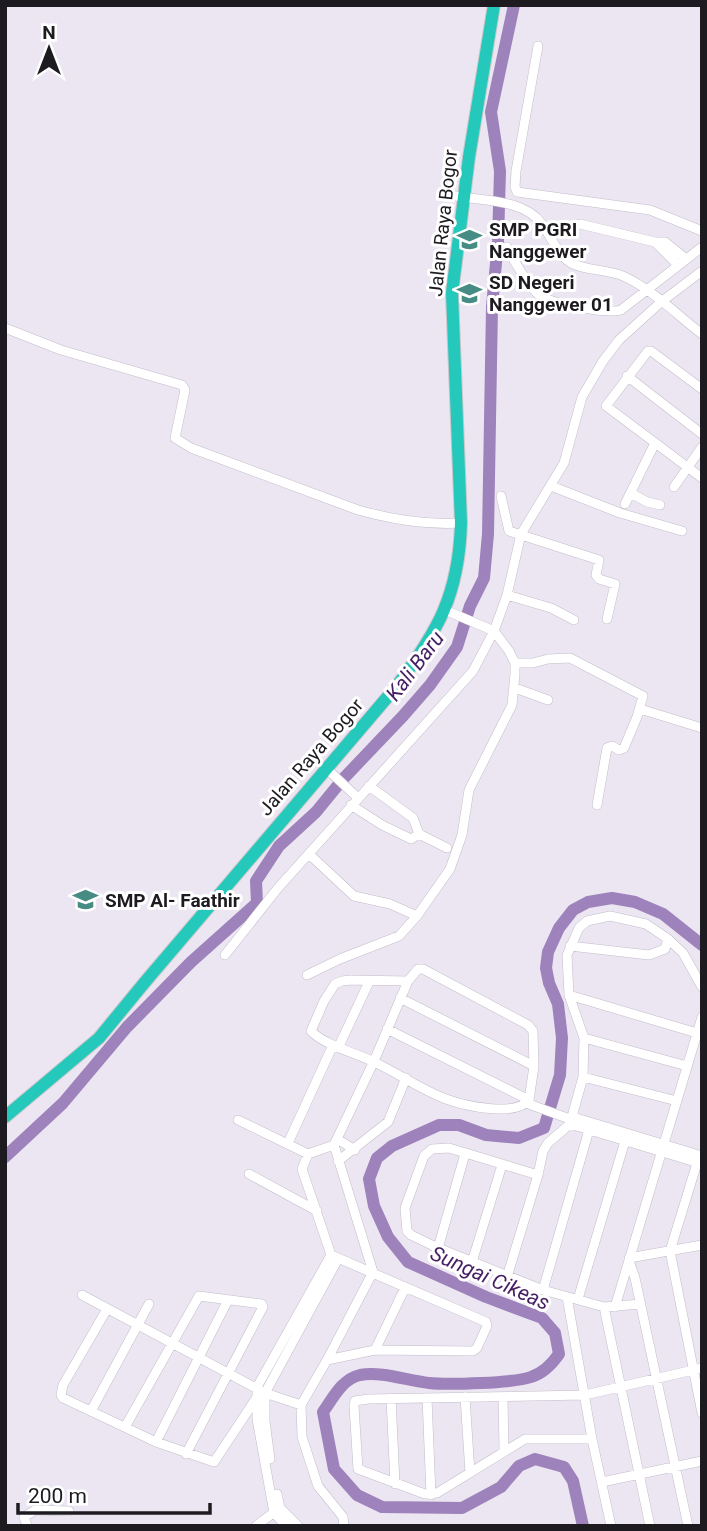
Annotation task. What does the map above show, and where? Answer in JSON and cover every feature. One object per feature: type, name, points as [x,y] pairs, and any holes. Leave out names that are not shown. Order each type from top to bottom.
[{"type":"highway","name":"Jalan Raya Bogor","points":[[464,197],[486,5]]},
{"type":"highway","name":"Jalan Raya Bogor","points":[[5,1117],[78,1058],[108,1028],[331,773],[428,644],[445,610],[459,556],[445,292],[464,197],[494,5]]},
{"type":"highway","name":"Jalan Raya Bogor","points":[[5,1106],[72,1052],[110,1016],[155,958],[390,683],[421,642],[439,603],[457,523]]},
{"type":"street","points":[[538,46],[516,171],[517,192],[650,210],[702,232]]},
{"type":"street","points":[[464,197],[514,206],[537,218],[565,259],[572,264],[622,276],[645,290],[702,334]]},
{"type":"street","points":[[580,224],[655,242],[682,262]]},
{"type":"street","points":[[507,247],[531,285],[542,297],[610,312],[621,310],[702,247]]},
{"type":"street","points":[[225,955],[278,888],[473,671],[494,631],[507,596],[521,534],[568,453],[582,397],[619,340],[661,302],[702,271]]},
{"type":"street","points":[[5,328],[61,350],[182,385],[185,390],[175,438],[191,448],[358,510],[390,517],[457,523]]},
{"type":"street","points":[[702,389],[651,351],[645,353],[606,406],[702,478]]},
{"type":"street","points":[[627,376],[702,434]]},
{"type":"street","points":[[625,504],[655,443]]},
{"type":"street","points":[[674,487],[702,447]]},
{"type":"street","points":[[551,486],[628,516],[682,531]]},
{"type":"street","points":[[631,493],[660,505]]},
{"type":"street","points":[[501,496],[509,531],[599,560],[596,575],[599,579],[615,584],[607,619]]},
{"type":"street","points":[[507,596],[551,608],[573,620]]},
{"type":"street","points":[[307,975],[340,958],[394,939],[408,928],[450,869],[462,835],[469,790],[512,705],[515,663],[494,631],[445,610]]},
{"type":"street","points":[[515,663],[570,658],[643,696],[624,748],[607,748],[597,805]]},
{"type":"street","points":[[515,688],[548,700]]},
{"type":"street","points":[[640,709],[702,728]]},
{"type":"street","points":[[331,773],[344,786],[354,802],[398,834],[411,839],[419,834]]},
{"type":"street","points":[[369,786],[413,818],[419,834],[447,848]]},
{"type":"street","points":[[310,855],[354,896],[390,904],[417,916]]},
{"type":"street","points":[[507,1277],[545,1147],[570,1120],[583,1077],[584,1038],[569,995],[567,955],[579,928],[587,920],[598,917],[619,917],[646,924],[668,939],[688,960],[702,987]]},
{"type":"street","points":[[570,946],[649,955],[664,949],[668,939]]},
{"type":"street","points":[[344,1526],[344,1517],[318,1486],[311,1469],[302,1437],[301,1405],[373,1272],[338,1161],[335,1142],[414,972],[423,969],[528,1025],[535,1038],[530,1103]]},
{"type":"street","points":[[408,981],[342,981],[335,984],[311,1031],[336,1046],[445,1098],[505,1110],[530,1103]]},
{"type":"street","points":[[288,1143],[369,982]]},
{"type":"street","points":[[569,995],[697,1033]]},
{"type":"street","points":[[400,998],[534,1066]]},
{"type":"street","points":[[615,1307],[702,1017]]},
{"type":"street","points":[[387,1029],[556,1115],[663,1149]]},
{"type":"street","points":[[584,1038],[687,1066]]},
{"type":"street","points":[[583,1077],[677,1101]]},
{"type":"street","points":[[338,1161],[388,1122],[406,1078]]},
{"type":"street","points":[[570,1120],[589,1130],[625,1141],[700,1158],[670,1251],[698,1368],[702,1413]]},
{"type":"street","points":[[238,1121],[308,1154]]},
{"type":"street","points":[[543,1290],[589,1130]]},
{"type":"street","points":[[578,1299],[625,1141]]},
{"type":"street","points":[[327,1360],[375,1350],[473,1351],[487,1326],[486,1322],[335,1257],[327,1249],[302,1169],[308,1154],[335,1142],[355,1150]]},
{"type":"street","points":[[538,1175],[440,1147],[426,1153],[405,1208],[404,1220],[411,1235],[543,1290],[604,1307],[641,1304]]},
{"type":"street","points":[[438,1248],[466,1154]]},
{"type":"street","points":[[472,1262],[502,1165]]},
{"type":"street","points":[[249,1174],[317,1212]]},
{"type":"street","points":[[629,1259],[702,1245]]},
{"type":"street","points":[[107,1309],[63,1385],[63,1398],[156,1443],[216,1462],[260,1392],[335,1257]]},
{"type":"street","points":[[629,1259],[688,1526]]},
{"type":"street","points":[[375,1350],[405,1288]]},
{"type":"street","points":[[82,1295],[260,1392],[301,1405]]},
{"type":"street","points":[[125,1427],[199,1296],[262,1304],[263,1307],[186,1454]]},
{"type":"street","points":[[567,1297],[611,1526]]},
{"type":"street","points":[[156,1443],[228,1300]]},
{"type":"street","points":[[91,1411],[149,1304]]},
{"type":"street","points":[[604,1307],[650,1526]]},
{"type":"street","points":[[525,1439],[431,1495],[358,1469],[355,1401],[584,1395],[698,1368]]},
{"type":"street","points":[[260,1392],[257,1419],[277,1510],[286,1526]]},
{"type":"street","points":[[260,1392],[277,1510],[298,1526]]},
{"type":"street","points":[[465,1397],[470,1473]]},
{"type":"street","points":[[503,1397],[505,1451]]},
{"type":"street","points":[[391,1398],[395,1484]]},
{"type":"street","points":[[427,1398],[431,1495]]},
{"type":"street","points":[[244,1417],[257,1419]]},
{"type":"street","points":[[504,1437],[592,1438]]},
{"type":"street","points":[[602,1482],[702,1461]]},
{"type":"street","points":[[256,1526],[277,1510]]},
{"type":"street","points":[[27,1526],[24,1517],[31,1511],[69,1511]]},
{"type":"waterway","name":"Kali Baru","points":[[5,1157],[63,1103],[127,1027],[191,962],[257,903],[256,881],[279,846],[316,812],[343,779],[403,716],[430,685],[457,647],[470,606],[484,578],[488,534],[492,307],[498,241],[500,171],[491,112],[514,5]]},
{"type":"waterway","name":"Sungai Cikeas","points":[[583,1526],[573,1481],[564,1467],[535,1459],[519,1466],[501,1487],[462,1508],[382,1507],[357,1495],[334,1469],[323,1412],[348,1380],[360,1375],[377,1374],[438,1384],[511,1381],[540,1373],[559,1354],[555,1333],[542,1318],[486,1297],[408,1262],[388,1237],[374,1206],[369,1179],[377,1158],[392,1146],[439,1125],[459,1125],[486,1135],[519,1138],[544,1128],[560,1075],[562,1038],[558,1004],[546,968],[548,952],[559,928],[573,910],[588,902],[612,898],[635,902],[663,914],[702,945]]},
{"type":"place","name":"SMP PGRI Nanggewer","points":[[469,240]]},
{"type":"place","name":"SD Negeri Nanggewer 01","points":[[469,293]]},
{"type":"place","name":"SMP Al- Faathir","points":[[85,900]]}]
